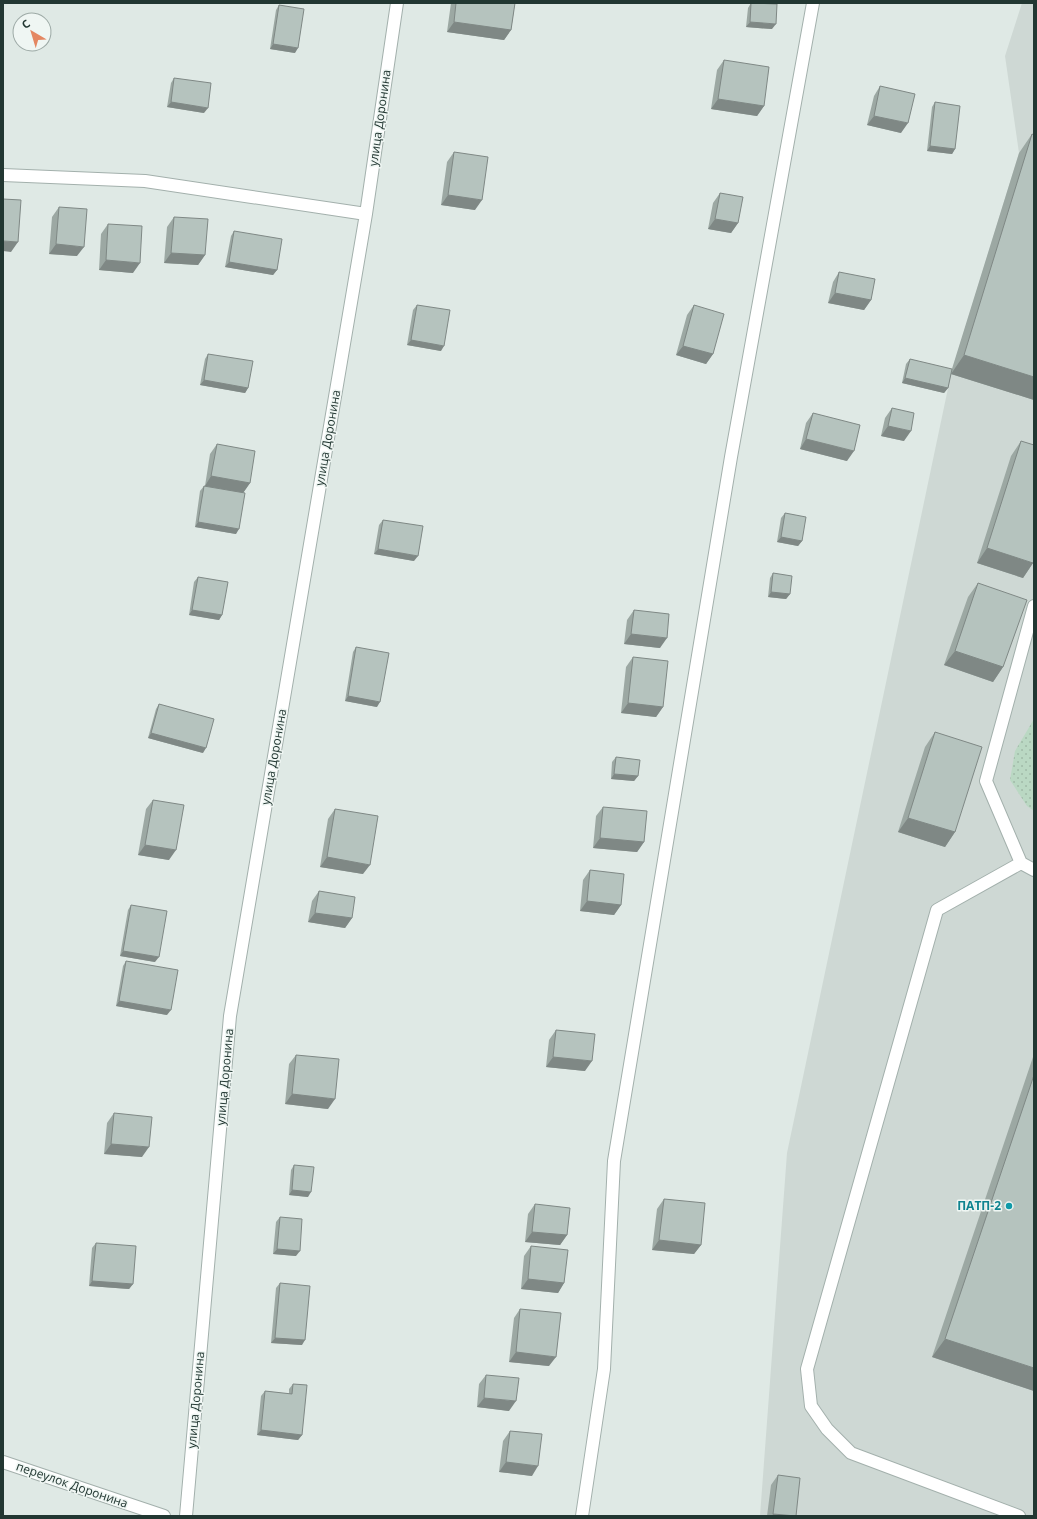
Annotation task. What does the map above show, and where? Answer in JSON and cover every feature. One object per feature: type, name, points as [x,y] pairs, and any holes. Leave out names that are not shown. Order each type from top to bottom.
[{"type":"street","name":"улица Доронина","points":[[186,1516],[230,1016],[366,214],[397,3]]},
{"type":"street","points":[[582,1516],[604,1369],[614,1160],[731,456],[812,3]]},
{"type":"street","points":[[3,175],[145,181],[366,214]]},
{"type":"street","points":[[1034,606],[986,781],[1021,863],[1034,870]]},
{"type":"street","points":[[1019,1516],[851,1453],[827,1429],[811,1406],[807,1369],[937,910],[1021,863]]},
{"type":"street","name":"переулок Доронина","points":[[3,1462],[164,1516]]},
{"type":"shaded area","points":[[1022,3],[1034,3],[1034,1516],[760,1516],[787,1153],[951,374],[1019,153],[1005,56]]},
{"type":"green space","points":[[1034,719],[1034,811],[1027,806],[1010,780],[1015,751]]},
{"type":"building","points":[[456,3],[515,3],[511,30],[454,22]]},
{"type":"building","points":[[751,3],[777,4],[776,24],[750,22]]},
{"type":"building","points":[[279,5],[304,9],[298,48],[273,44]]},
{"type":"building","points":[[724,60],[769,67],[764,106],[718,99]]},
{"type":"building","points":[[174,78],[211,83],[208,108],[171,102]]},
{"type":"building","points":[[880,86],[915,94],[908,123],[874,116]]},
{"type":"building","points":[[935,102],[960,106],[955,149],[930,146]]},
{"type":"building","points":[[1032,134],[1034,135],[1034,377],[964,355]]},
{"type":"building","points":[[454,152],[488,157],[482,200],[448,195]]},
{"type":"building","points":[[720,193],[743,197],[738,223],[715,219]]},
{"type":"building","points":[[3,199],[21,200],[18,242],[3,241]]},
{"type":"building","points":[[59,207],[87,209],[84,247],[56,244]]},
{"type":"building","points":[[174,217],[208,219],[205,255],[171,253]]},
{"type":"building","points":[[108,224],[142,226],[140,263],[106,260]]},
{"type":"building","points":[[234,231],[282,239],[277,270],[229,262]]},
{"type":"building","points":[[839,272],[875,279],[871,300],[835,293]]},
{"type":"building","points":[[417,305],[450,310],[444,346],[411,340]]},
{"type":"building","points":[[694,305],[724,314],[713,354],[683,346]]},
{"type":"building","points":[[208,354],[253,361],[248,388],[204,380]]},
{"type":"building","points":[[910,359],[952,369],[948,388],[905,378]]},
{"type":"building","points":[[892,408],[914,413],[911,431],[888,426]]},
{"type":"building","points":[[813,413],[860,425],[854,451],[806,439]]},
{"type":"building","points":[[1021,441],[1034,445],[1033,563],[987,548]]},
{"type":"building","points":[[217,444],[255,451],[250,483],[211,476]]},
{"type":"building","points":[[204,486],[245,493],[239,529],[198,522]]},
{"type":"building","points":[[785,513],[806,517],[802,541],[781,537]]},
{"type":"building","points":[[383,520],[423,526],[418,556],[378,549]]},
{"type":"building","points":[[773,573],[792,576],[790,594],[771,592]]},
{"type":"building","points":[[198,577],[228,582],[222,615],[192,610]]},
{"type":"building","points":[[978,583],[1027,600],[1003,667],[955,651]]},
{"type":"building","points":[[634,610],[669,614],[667,638],[631,634]]},
{"type":"building","points":[[356,647],[389,653],[380,702],[348,696]]},
{"type":"building","points":[[633,657],[668,661],[663,707],[628,703]]},
{"type":"building","points":[[159,704],[214,719],[206,748],[151,733]]},
{"type":"building","points":[[935,732],[982,747],[955,832],[908,818]]},
{"type":"building","points":[[616,757],[640,760],[638,776],[614,774]]},
{"type":"building","points":[[153,800],[184,805],[176,850],[145,845]]},
{"type":"building","points":[[603,807],[647,811],[644,842],[600,838]]},
{"type":"building","points":[[335,809],[378,816],[370,865],[327,857]]},
{"type":"building","points":[[590,870],[624,874],[621,905],[587,901]]},
{"type":"building","points":[[319,891],[355,897],[352,918],[315,913]]},
{"type":"building","points":[[131,905],[167,911],[159,957],[123,951]]},
{"type":"building","points":[[126,961],[178,970],[171,1010],[119,1001]]},
{"type":"building","points":[[556,1030],[595,1034],[592,1061],[553,1057]]},
{"type":"building","points":[[296,1055],[339,1059],[335,1099],[292,1094]]},
{"type":"building","name":"ПАТП-2","points":[[1034,1075],[1034,1368],[945,1339]]},
{"type":"building","points":[[114,1113],[152,1117],[149,1147],[111,1144]]},
{"type":"building","points":[[294,1165],[314,1167],[311,1192],[292,1190]]},
{"type":"building","points":[[664,1199],[705,1203],[701,1245],[659,1240]]},
{"type":"building","points":[[535,1204],[570,1208],[567,1235],[532,1232]]},
{"type":"building","points":[[280,1217],[302,1219],[300,1251],[277,1249]]},
{"type":"building","points":[[96,1243],[136,1246],[133,1284],[92,1281]]},
{"type":"building","points":[[531,1246],[568,1250],[564,1283],[528,1279]]},
{"type":"building","points":[[280,1283],[310,1286],[305,1340],[275,1338]]},
{"type":"building","points":[[520,1309],[561,1313],[556,1357],[516,1352]]},
{"type":"building","points":[[486,1375],[519,1378],[516,1401],[484,1398]]},
{"type":"building","points":[[293,1384],[307,1385],[302,1435],[261,1430],[265,1391],[292,1394]]},
{"type":"building","points":[[510,1431],[542,1434],[538,1466],[506,1462]]},
{"type":"building","points":[[778,1475],[800,1478],[796,1516],[773,1514]]},
{"type":"place","name":"ПАТП-2","points":[[1009,1206]]}]
